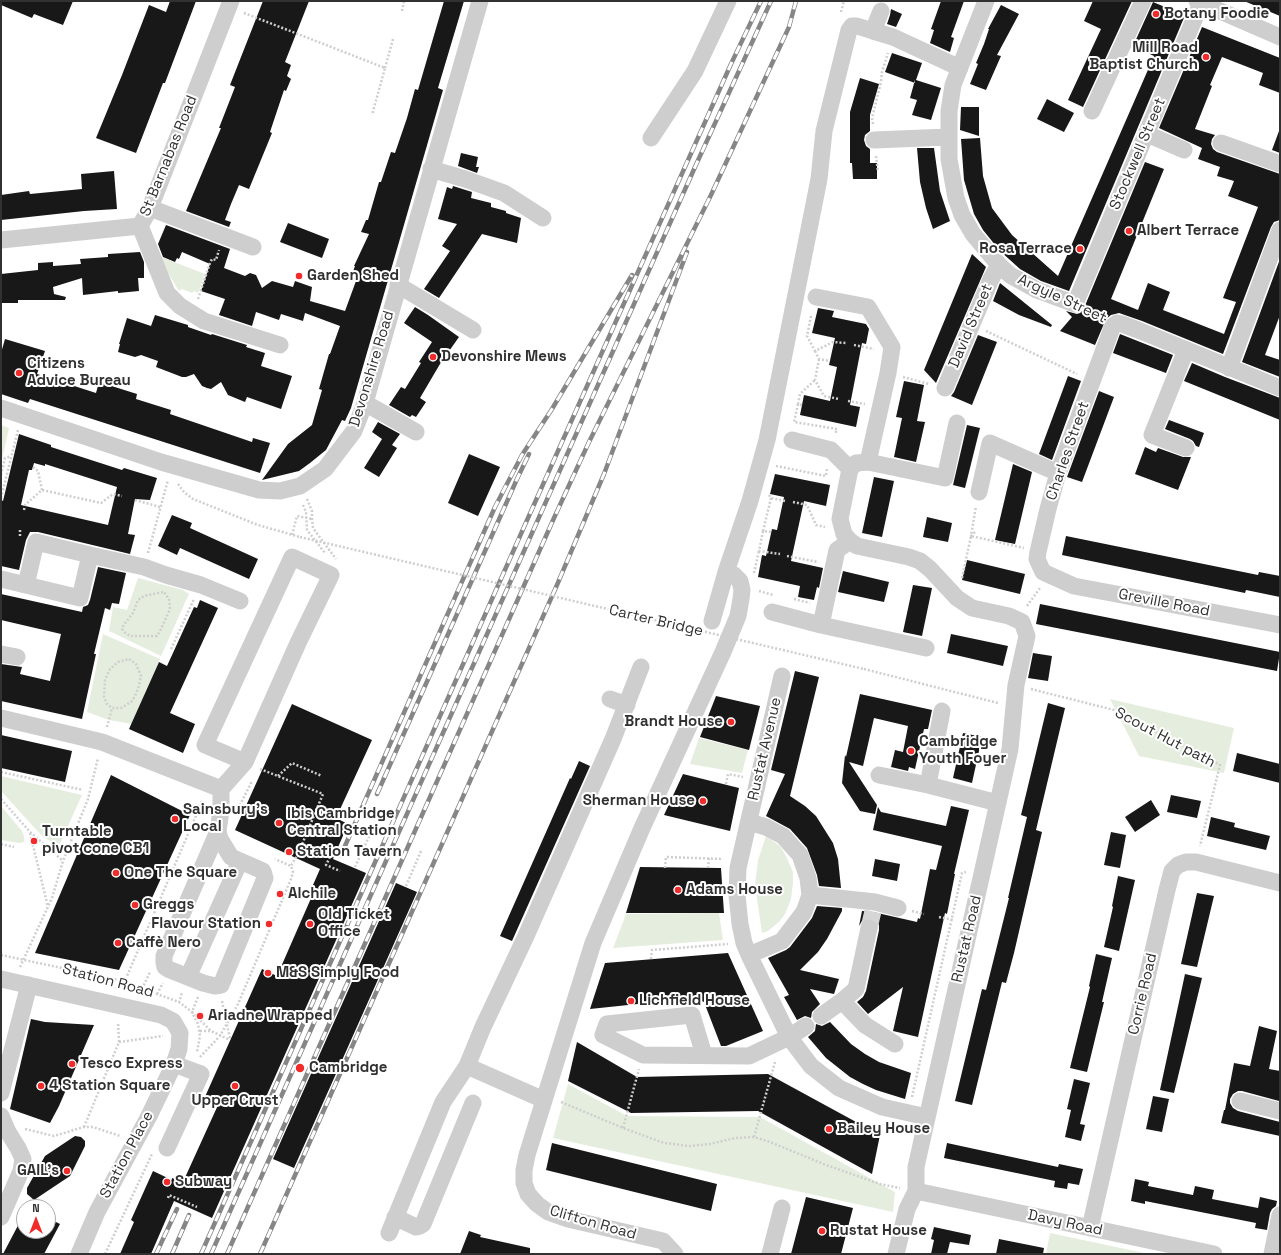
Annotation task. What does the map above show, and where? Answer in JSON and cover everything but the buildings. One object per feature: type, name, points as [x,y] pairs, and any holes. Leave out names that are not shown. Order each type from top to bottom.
[{"type":"street","name":"Devonshire Road","points":[[1,408],[161,462],[259,490],[280,491],[300,486],[325,469],[354,431],[365,403],[480,1]]},
{"type":"street","points":[[651,138],[695,71],[728,1]]},
{"type":"street","name":"Argyle Street","points":[[986,1],[954,85],[949,111],[949,159],[956,198],[962,215],[973,234],[999,265],[1010,275],[1037,290],[1075,304]]},
{"type":"street","points":[[1092,111],[1143,1]]},
{"type":"street","points":[[1199,2],[1280,37]]},
{"type":"street","name":"Stockwell Street","points":[[1075,304],[1147,134],[1199,2]]},
{"type":"street","name":"St Barnabas Road","points":[[1,240],[140,226],[150,208],[230,4]]},
{"type":"street","points":[[873,31],[881,11]]},
{"type":"street","points":[[712,621],[768,440],[819,179],[824,131],[850,30],[852,26],[857,26],[893,37],[960,68]]},
{"type":"street","points":[[1147,134],[1184,150]]},
{"type":"street","points":[[874,140],[948,137]]},
{"type":"street","points":[[1221,143],[1280,164]]},
{"type":"street","points":[[431,168],[504,193],[543,218]]},
{"type":"street","points":[[150,208],[252,247]]},
{"type":"street","points":[[140,226],[167,292],[180,306],[192,315],[204,321],[280,345]]},
{"type":"street","points":[[1230,368],[1280,230]]},
{"type":"street","name":"David Street","points":[[945,388],[991,279],[999,265]]},
{"type":"street","points":[[398,285],[473,330]]},
{"type":"street","points":[[816,297],[868,307],[892,347],[888,374],[868,462]]},
{"type":"street","name":"Argyle Street","points":[[1114,325],[1117,323],[1122,324],[1280,388]]},
{"type":"street","name":"Charles Street","points":[[1049,576],[1043,572],[1037,559],[1048,509],[1058,473],[1114,325]]},
{"type":"street","points":[[1186,350],[1152,435],[1186,448]]},
{"type":"street","points":[[365,403],[416,432]]},
{"type":"street","points":[[958,423],[945,478],[868,462],[856,462],[850,469],[840,519],[845,534],[857,546],[909,557],[920,561],[930,569],[957,598],[972,608],[1009,616],[1022,622]]},
{"type":"street","points":[[792,440],[831,450],[850,469]]},
{"type":"street","points":[[979,492],[990,443],[1058,473]]},
{"type":"street","points":[[821,625],[837,550],[845,534]]},
{"type":"street","points":[[26,585],[36,542],[144,566],[166,575],[201,585],[240,601]]},
{"type":"street","points":[[1,579],[80,598],[90,555]]},
{"type":"street","points":[[208,856],[215,855],[236,859],[263,871],[265,878],[221,985],[215,986],[208,985],[165,967],[164,956],[218,831],[221,811],[221,789],[245,762],[298,643],[331,575],[292,557],[205,746],[245,762]]},
{"type":"street","name":"Clifton Road","points":[[675,1254],[663,1242],[558,1216],[548,1212],[537,1204],[528,1194],[524,1183],[524,1170],[527,1155],[593,943],[642,828],[738,616],[742,590],[740,581],[734,575],[726,572]]},
{"type":"street","name":"Greville Road","points":[[1049,576],[1074,586],[1280,625]]},
{"type":"street","points":[[772,612],[821,625],[926,648]]},
{"type":"street","name":"Rustat Road","points":[[896,1254],[907,1209],[916,1191],[916,1167],[926,1117],[1010,749],[1016,685],[1027,636],[1022,622]]},
{"type":"street","points":[[389,1233],[443,1102],[467,1066],[610,746],[641,667]]},
{"type":"street","name":"Rustat Avenue","points":[[782,676],[738,868],[736,895],[740,924],[746,949],[789,1037],[811,1066],[839,1088],[882,1107],[926,1117]]},
{"type":"street","points":[[610,699],[626,705]]},
{"type":"street","points":[[928,785],[942,711]]},
{"type":"street","points":[[1,718],[102,742],[221,789]]},
{"type":"street","points":[[879,775],[928,785],[998,803]]},
{"type":"street","name":"Rustat Avenue","points":[[749,822],[766,827],[783,836],[800,855],[808,878],[810,896]]},
{"type":"street","points":[[218,831],[220,839],[236,859]]},
{"type":"street","points":[[188,977],[236,859]]},
{"type":"street","name":"Corrie Road","points":[[1090,1228],[1172,871],[1178,865],[1186,862],[1196,862],[1280,882]]},
{"type":"street","points":[[746,949],[782,942],[804,912],[810,896],[874,907],[898,908]]},
{"type":"street","points":[[821,1016],[856,989],[869,928]]},
{"type":"street","points":[[1,1093],[14,982]]},
{"type":"street","name":"Station Road","points":[[14,982],[161,1015],[173,1021],[180,1033]]},
{"type":"street","points":[[842,1001],[865,1025],[895,1044]]},
{"type":"street","points":[[704,1056],[692,1015],[607,1024],[603,1035],[643,1055],[704,1056],[750,1056],[789,1037],[806,1026]]},
{"type":"street","name":"Station Place","points":[[79,1254],[95,1217],[174,1064],[179,1049],[180,1033]]},
{"type":"street","points":[[167,1148],[201,1074],[174,1064]]},
{"type":"street","points":[[467,1066],[544,1100]]},
{"type":"street","points":[[1240,1101],[1280,1110]]},
{"type":"street","points":[[395,1217],[416,1227],[423,1224],[473,1103]]},
{"type":"street","points":[[1,1217],[21,1171],[23,1159],[2,1120]]},
{"type":"street","name":"Davy Road","points":[[916,1191],[1214,1254]]},
{"type":"street","points":[[770,1254],[782,1208]]},
{"type":"street","points":[[1272,1254],[1280,1215]]},
{"type":"path","points":[[402,12],[404,1]]},
{"type":"path","points":[[841,12],[844,1]]},
{"type":"path","points":[[230,4],[385,68]]},
{"type":"path","points":[[878,172],[872,118],[882,72],[893,37]]},
{"type":"path","points":[[372,115],[393,39]]},
{"type":"path","points":[[192,315],[210,263],[212,259],[216,260],[220,248]]},
{"type":"path","name":"Argyle Street","points":[[1075,304],[1108,319],[1114,325]]},
{"type":"path","points":[[773,472],[774,465],[826,476],[836,429],[794,422],[800,394],[815,380],[819,359],[807,336],[811,316]]},
{"type":"path","points":[[972,325],[1030,351],[1092,382]]},
{"type":"path","points":[[815,351],[833,342],[846,343]]},
{"type":"path","points":[[819,359],[830,361]]},
{"type":"path","points":[[888,374],[945,388]]},
{"type":"path","points":[[815,380],[824,396],[839,399]]},
{"type":"path","points":[[798,404],[802,405]]},
{"type":"path","points":[[1,498],[12,461],[11,456],[22,414]]},
{"type":"path","points":[[1,475],[5,458],[11,456]]},
{"type":"path","points":[[144,566],[168,477],[161,462]]},
{"type":"path","points":[[33,467],[38,471],[42,490]]},
{"type":"path","name":"Carter Bridge","points":[[178,467],[173,478],[184,492],[193,499],[258,525],[292,535],[864,669],[996,703],[1013,705]]},
{"type":"path","points":[[300,486],[312,511],[313,528],[337,560],[337,564],[331,575]]},
{"type":"path","points":[[42,490],[101,503],[113,494],[122,496]]},
{"type":"path","points":[[20,509],[24,511],[25,505],[42,490]]},
{"type":"path","points":[[957,598],[979,492]]},
{"type":"path","points":[[753,578],[771,498],[768,493]]},
{"type":"path","points":[[771,498],[785,501]]},
{"type":"path","points":[[135,500],[160,507]]},
{"type":"path","points":[[793,502],[807,505],[816,525],[831,528],[845,534]]},
{"type":"path","points":[[303,505],[306,512],[307,530],[327,555],[330,562],[331,575]]},
{"type":"path","points":[[292,535],[297,516],[312,519]]},
{"type":"path","points":[[763,531],[771,532]]},
{"type":"path","points":[[971,536],[975,532]]},
{"type":"path","points":[[971,536],[1038,552]]},
{"type":"path","points":[[759,550],[780,554]]},
{"type":"path","points":[[787,556],[834,565]]},
{"type":"path","points":[[164,592],[144,596],[138,600],[133,613],[122,628],[124,632],[130,636],[157,636],[160,632],[170,609],[168,599],[164,592],[166,575]]},
{"type":"path","points":[[1022,622],[1026,607],[1049,576]]},
{"type":"path","points":[[171,649],[201,585]]},
{"type":"path","points":[[756,585],[759,591],[773,595]]},
{"type":"path","points":[[788,598],[825,606]]},
{"type":"path","points":[[129,659],[136,664],[141,676],[135,696],[131,702],[121,708],[112,708],[107,704],[104,697],[104,689],[105,680],[110,669],[118,662],[129,659]]},
{"type":"path","name":"Scout Hut path","points":[[1016,685],[1114,710],[1220,765],[1196,862]]},
{"type":"path","points":[[14,982],[52,898],[63,861],[88,798],[102,742]]},
{"type":"path","points":[[292,866],[323,794],[278,776],[292,763],[322,776]]},
{"type":"path","points":[[1,772],[84,790]]},
{"type":"path","points":[[726,784],[728,774],[758,781]]},
{"type":"path","points":[[124,983],[202,801],[198,780]]},
{"type":"path","points":[[1,799],[30,832],[63,861]]},
{"type":"path","points":[[355,867],[372,830]]},
{"type":"path","points":[[30,832],[48,907]]},
{"type":"path","points":[[1,844],[14,847]]},
{"type":"path","points":[[406,886],[421,851]]},
{"type":"path","points":[[330,857],[326,865],[340,871]]},
{"type":"path","points":[[665,868],[666,857],[740,860]]},
{"type":"path","points":[[708,868],[709,858]]},
{"type":"path","points":[[651,959],[652,950],[746,949]]},
{"type":"path","name":"Station Road","points":[[1,955],[132,985],[179,1002],[192,1012],[200,1031]]},
{"type":"path","points":[[180,1033],[179,1002],[188,977]]},
{"type":"path","points":[[84,1127],[119,1042],[117,1018],[132,985]]},
{"type":"path","points":[[192,1012],[211,1031],[230,1040],[226,1025],[221,985]]},
{"type":"path","points":[[198,1058],[220,1036],[226,1025]]},
{"type":"path","points":[[754,1137],[774,1064],[789,1037]]},
{"type":"path","points":[[623,1128],[643,1055]]},
{"type":"path","points":[[544,1100],[562,1102],[664,1144],[690,1146],[710,1144],[735,1138],[754,1137],[880,1184],[916,1191]]},
{"type":"path","points":[[2,1120],[15,1127],[54,1136],[84,1127],[93,1127],[135,1141]]},
{"type":"path","points":[[168,1198],[169,1195],[197,1207]]},
{"type":"green space","points":[[161,257],[205,274],[198,293],[194,291],[192,293],[182,289],[179,291],[168,273],[158,261]]},
{"type":"green space","points":[[1,425],[9,428],[1,464]]},
{"type":"green space","points":[[138,578],[183,590],[189,594],[161,656],[109,631],[113,607],[127,610]]},
{"type":"green space","points":[[103,634],[160,659],[132,724],[109,720],[87,712]]},
{"type":"green space","points":[[1110,699],[1234,728],[1224,773],[1139,756]]},
{"type":"green space","points":[[699,738],[748,750],[742,773],[690,764]]},
{"type":"green space","points":[[1,776],[82,795],[59,846],[43,837],[1,791]]},
{"type":"green space","points":[[1,806],[22,831],[24,842],[19,843],[1,840]]},
{"type":"green space","points":[[766,836],[780,846],[786,856],[793,872],[793,883],[791,899],[785,914],[780,921],[768,931],[762,933],[755,885],[758,860]]},
{"type":"green space","points":[[719,913],[723,940],[613,948],[626,914]]},
{"type":"green space","points":[[568,1084],[627,1116],[760,1117],[895,1192],[893,1212],[553,1138]]},
{"type":"green space","points":[[1050,1233],[1149,1254],[1046,1254]]},
{"type":"tunnel","points":[[869,928],[873,911]]},
{"type":"railway","points":[[201,1254],[524,527],[731,64],[761,1]]},
{"type":"railway","points":[[211,1254],[695,167],[771,1]]},
{"type":"railway","points":[[227,1254],[554,518],[589,442],[711,195],[789,27],[796,1]]},
{"type":"railway","points":[[260,1254],[557,585],[604,474],[687,252]]},
{"type":"railway","points":[[341,855],[495,507],[522,455],[552,409],[632,275]]},
{"type":"railway","points":[[377,794],[529,454]]},
{"type":"railway","points":[[156,1254],[177,1209]]},
{"type":"railway","points":[[172,1254],[189,1215]]},
{"type":"place","name":"Botany Foodie","points":[[1156,14]]},
{"type":"place","name":"Mill Road Baptist Church","points":[[1206,57]]},
{"type":"place","name":"Albert Terrace","points":[[1129,231]]},
{"type":"place","name":"Rosa Terrace","points":[[1080,249]]},
{"type":"place","name":"Garden Shed","points":[[299,276]]},
{"type":"place","name":"Devonshire Mews","points":[[433,357]]},
{"type":"place","name":"Citizens Advice Bureau","points":[[19,373]]},
{"type":"place","name":"Brandt House","points":[[731,722]]},
{"type":"place","name":"Cambridge Youth Foyer","points":[[911,751]]},
{"type":"place","name":"Sherman House","points":[[703,801]]},
{"type":"place","name":"Sainsbury's Local","points":[[175,819]]},
{"type":"place","name":"Ibis Cambridge Central Station","points":[[279,823]]},
{"type":"place","name":"Turntable pivot cone CB1","points":[[34,841]]},
{"type":"place","name":"Station Tavern","points":[[289,852]]},
{"type":"place","name":"One The Square","points":[[116,873]]},
{"type":"place","name":"Adams House","points":[[678,890]]},
{"type":"place","name":"Alchile","points":[[280,894]]},
{"type":"place","name":"Greggs","points":[[135,905]]},
{"type":"place","name":"Flavour Station","points":[[269,924]]},
{"type":"place","name":"Old Ticket Office","points":[[310,924]]},
{"type":"place","name":"Caffè Nero","points":[[118,943]]},
{"type":"place","name":"M&S Simply Food","points":[[268,973]]},
{"type":"place","name":"Lichfield House","points":[[631,1001]]},
{"type":"place","name":"Ariadne Wrapped","points":[[200,1016]]},
{"type":"place","name":"Tesco Express","points":[[72,1064]]},
{"type":"place","name":"Cambridge","points":[[300,1068]]},
{"type":"place","name":"4 Station Square","points":[[41,1086]]},
{"type":"place","name":"Upper Crust","points":[[235,1086]]},
{"type":"place","name":"Bailey House","points":[[829,1129]]},
{"type":"place","name":"GAIL's","points":[[67,1171]]},
{"type":"place","name":"Subway","points":[[167,1182]]},
{"type":"place","name":"Rustat House","points":[[822,1231]]}]
